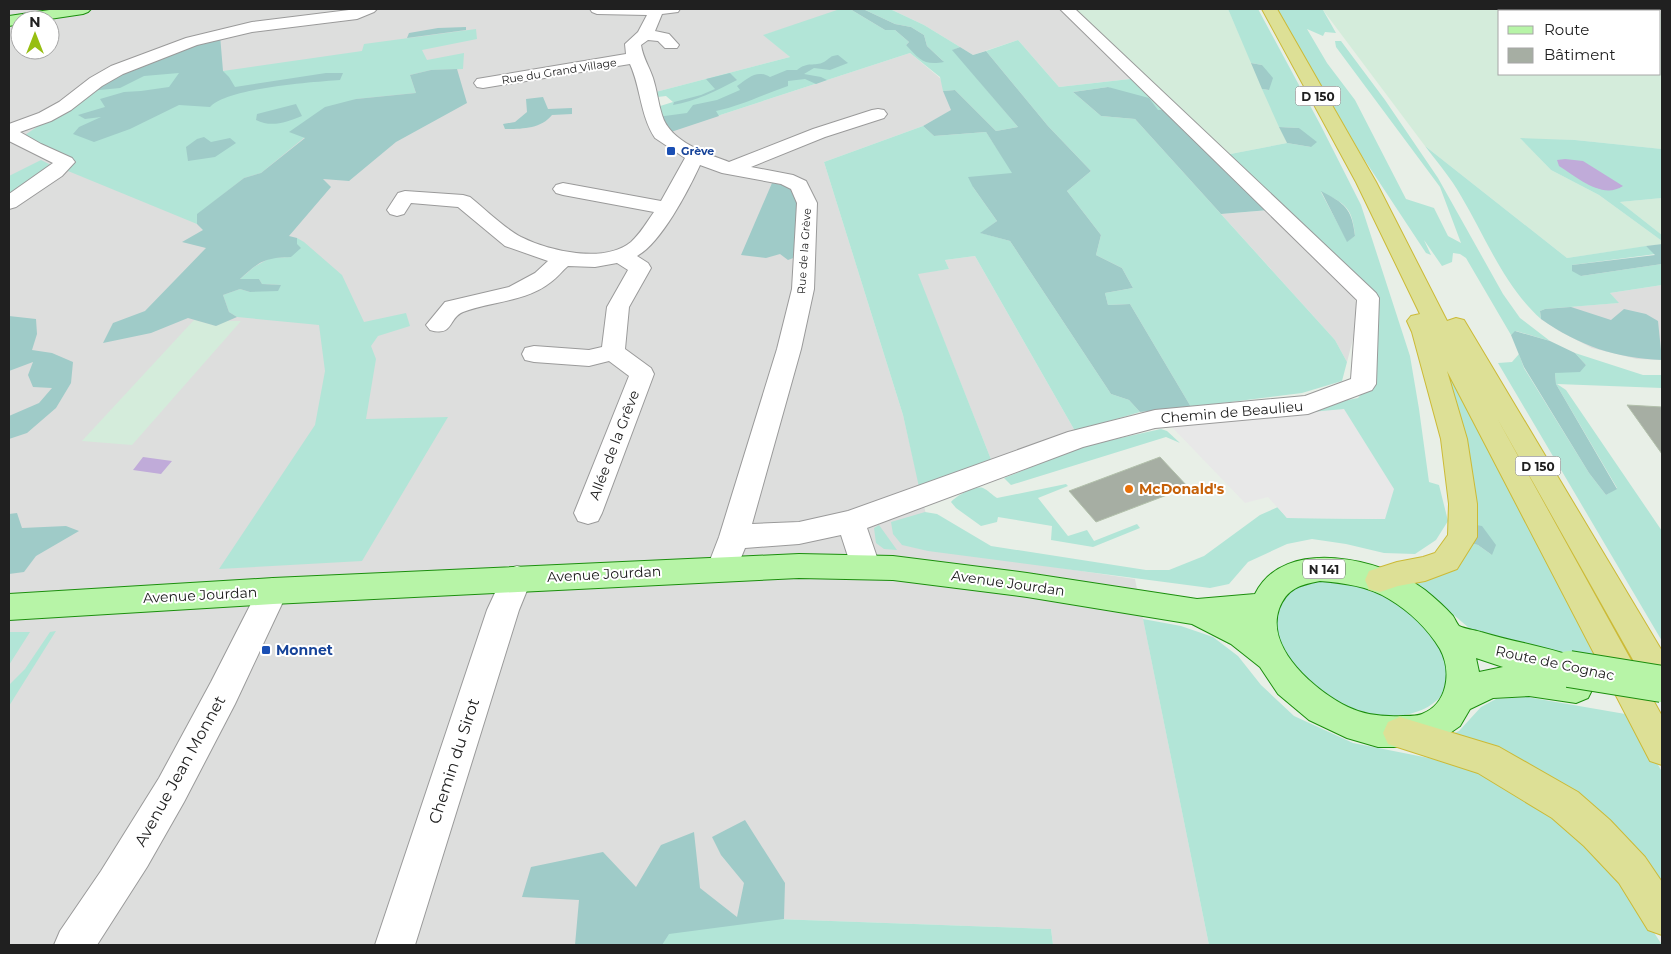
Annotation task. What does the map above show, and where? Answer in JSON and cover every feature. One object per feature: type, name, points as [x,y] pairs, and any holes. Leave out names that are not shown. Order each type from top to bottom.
[{"type":"highway","name":"D 150","points":[[1269,9],[1366,182],[1474,400],[1662,749]]},
{"type":"highway","name":"D 150","points":[[1366,182],[1414,253],[1662,680]]},
{"type":"highway","points":[[1366,182],[1373,222],[1424,332],[1454,439],[1463,504],[1462,537],[1446,561],[1380,580]]},
{"type":"highway","points":[[1400,733],[1487,760],[1565,805],[1597,833],[1632,870],[1662,916]]},
{"type":"main road","points":[[9,22],[83,9]]},
{"type":"main road","name":"Avenue Jourdan","points":[[9,607],[273,591],[722,568],[865,566],[1027,585],[1197,612],[1263,606]]},
{"type":"main road","name":"N 141","points":[[1263,606],[1275,587],[1294,574],[1320,569],[1340,570],[1380,580],[1420,604],[1436,619],[1449,636],[1460,657],[1464,678],[1461,697]]},
{"type":"main road","points":[[1263,606],[1260,627],[1270,656],[1283,676],[1306,699],[1336,718],[1368,730],[1400,733],[1428,728],[1449,716],[1461,697]]},
{"type":"main road","name":"Avenue Jourdan","points":[[1197,612],[1242,634],[1270,656]]},
{"type":"main road","name":"Route de Cognac","points":[[1449,636],[1573,678],[1662,703]]},
{"type":"main road","name":"Route de Cognac","points":[[1461,697],[1482,686],[1573,678],[1662,684]]},
{"type":"street","points":[[252,28],[255,9]]},
{"type":"street","points":[[9,132],[58,110],[96,82],[117,70],[192,41],[222,32],[357,14],[369,9]]},
{"type":"street","points":[[597,9],[666,9]]},
{"type":"street","points":[[635,44],[666,9]]},
{"type":"street","name":"Chemin de Beaulieu","points":[[734,537],[799,533],[851,522],[1077,439],[1154,419],[1308,405],[1363,384],[1368,298],[1067,9]]},
{"type":"street","points":[[635,44],[663,37],[671,45]]},
{"type":"street","name":"Rue du Grand Village","points":[[482,83],[635,44]]},
{"type":"street","name":"Rue de la Grève","points":[[635,44],[653,117],[662,134],[695,156],[729,169],[786,179],[799,185],[807,203],[803,289],[789,349],[734,537],[722,568]]},
{"type":"street","points":[[729,169],[819,132],[878,114]]},
{"type":"street","points":[[9,132],[34,148],[65,162],[55,172],[9,203]]},
{"type":"street","points":[[397,210],[405,197],[463,201],[513,241],[562,259],[595,260],[621,256],[638,247],[654,228],[695,156]]},
{"type":"street","points":[[563,189],[666,208]]},
{"type":"street","points":[[534,354],[589,358],[613,352],[618,307],[640,268],[621,256]]},
{"type":"street","points":[[438,324],[453,307],[516,292],[543,278],[562,259]]},
{"type":"street","name":"Allée de la Grêve","points":[[588,513],[642,374],[613,352]]},
{"type":"street","points":[[851,522],[865,566]]},
{"type":"street","name":"Chemin du Sirot","points":[[395,945],[503,610],[518,578]]},
{"type":"street","name":"Avenue Jean Monnet","points":[[74,945],[124,871],[168,796],[222,694],[273,591]]},
{"type":"shaded area","points":[[9,9],[843,9],[764,35],[790,57],[648,94],[662,134],[910,53],[940,78],[952,110],[923,126],[824,162],[903,415],[934,549],[1135,579],[1209,945],[1053,945],[1051,929],[613,913],[610,945],[9,945]]},
{"type":"shaded area","points":[[834,9],[850,9],[885,30],[895,30],[909,42],[906,45],[943,61],[927,46],[924,35],[911,27],[895,24],[863,9],[890,9],[924,25],[960,47],[953,50],[1018,127],[996,131],[955,90],[943,91],[940,77],[910,53],[662,134],[657,107],[673,102],[666,96],[649,98],[648,94],[790,57],[763,35],[837,10]]},
{"type":"shaded area","points":[[850,9],[863,9],[895,24],[911,27],[924,35],[927,46],[944,62],[931,63],[922,60],[906,45],[909,42],[895,30],[885,30]]},
{"type":"shaded area","points":[[890,9],[1067,9],[1139,78],[1059,87],[1018,40],[973,55],[924,25]]},
{"type":"shaded area","points":[[1228,9],[1258,9],[1361,205],[1410,356],[1429,482],[1439,485],[1448,521],[1436,540],[1415,554],[1384,553],[1346,544],[1312,539],[1287,544],[1248,562],[1229,584],[1210,588],[928,551],[902,545],[893,534],[891,522],[925,512],[937,514],[991,546],[1146,570],[1169,570],[1204,556],[1260,515],[1278,507],[1287,518],[1385,519],[1205,428],[1358,398],[1369,385],[1371,292],[1220,156],[1287,143],[1311,147],[1299,128],[1279,127],[1262,89],[1269,90],[1262,65],[1251,63]],"holes":[[[1321,192],[1330,196],[1350,212],[1355,236],[1347,241]]]},
{"type":"shaded area","points":[[1277,9],[1326,9],[1323,10],[1336,33],[1325,32],[1323,36],[1307,29],[1327,63],[1355,100],[1406,199],[1434,208],[1448,236],[1461,243],[1440,187],[1336,47],[1335,41],[1341,41],[1385,100],[1438,178],[1503,294],[1520,318],[1550,341],[1516,331],[1511,335],[1466,258],[1460,254],[1453,253],[1452,262],[1442,266],[1424,240],[1431,255],[1426,253],[1362,156]]},
{"type":"shaded area","points":[[466,27],[466,30],[407,38],[409,33],[438,28]]},
{"type":"shaded area","points":[[476,29],[477,39],[422,50],[427,60],[464,53],[463,69],[431,70],[410,75],[416,93],[356,99],[290,132],[305,137],[261,173],[244,178],[198,214],[197,224],[68,171],[25,135],[106,80],[136,64],[223,71],[362,51],[364,44]]},
{"type":"shaded area","points":[[220,35],[223,71],[235,87],[326,73],[343,73],[340,80],[291,84],[251,91],[219,100],[210,107],[179,105],[130,129],[94,142],[73,134],[79,127],[101,117],[85,119],[78,115],[105,107],[100,99],[124,92],[169,87],[179,73],[144,76],[120,88],[89,91],[106,80]]},
{"type":"shaded area","points":[[1018,40],[1059,87],[1139,78],[1172,110],[1158,111],[1108,87],[1073,92],[1101,116],[1135,119],[1335,340],[1347,362],[1342,381],[1302,393],[1191,407],[1130,304],[1108,305],[1105,293],[1133,288],[1122,268],[1096,255],[1101,235],[1067,191],[1091,171],[1048,126],[986,51]]},
{"type":"shaded area","points":[[960,47],[973,55],[986,51],[1048,126],[1091,171],[1067,191],[1101,235],[1096,255],[1122,268],[1133,288],[1105,293],[1108,305],[1130,304],[1191,407],[1140,412],[1129,400],[1111,394],[1010,241],[980,233],[997,221],[968,177],[1012,173],[986,132],[934,136],[923,126],[951,110],[943,91],[955,90],[996,131],[1018,127],[952,50]]},
{"type":"shaded area","points":[[838,55],[848,63],[830,70],[814,68],[804,74],[827,80],[816,84],[805,79],[788,81],[788,86],[716,111],[719,116],[668,133],[657,117],[687,113],[693,105],[717,100],[740,90],[737,86],[757,74],[770,77],[787,70],[797,70],[804,66],[824,62]]},
{"type":"shaded area","points":[[1251,63],[1262,65],[1273,78],[1269,90],[1262,89]]},
{"type":"shaded area","points":[[457,69],[467,103],[396,142],[349,181],[323,179],[331,187],[289,236],[297,238],[297,244],[301,248],[291,257],[274,258],[263,262],[240,279],[259,279],[262,284],[281,285],[278,291],[250,292],[240,289],[223,295],[229,312],[237,317],[216,326],[188,318],[151,333],[103,343],[113,323],[145,311],[206,248],[182,242],[203,230],[197,224],[197,214],[244,178],[261,173],[305,138],[289,132],[325,107],[356,99],[416,93],[410,75],[431,70]]},
{"type":"shaded area","points":[[730,73],[737,80],[714,92],[673,105],[674,102],[715,89],[706,79]]},
{"type":"shaded area","points":[[1108,87],[1149,98],[1158,110],[1172,110],[1269,210],[1221,214],[1135,119],[1101,116],[1073,92]]},
{"type":"shaded area","points":[[543,97],[548,109],[572,108],[572,114],[552,115],[537,126],[505,129],[503,124],[515,122],[527,112],[526,99]]},
{"type":"shaded area","points":[[296,104],[302,116],[273,124],[256,120],[257,114]]},
{"type":"shaded area","points":[[923,126],[934,136],[986,132],[1013,173],[973,187],[997,221],[981,233],[1010,241],[1111,394],[1129,400],[1140,412],[1075,431],[975,256],[945,260],[949,269],[918,274],[992,462],[919,487],[903,415],[824,162]]},
{"type":"shaded area","points":[[1279,127],[1299,128],[1317,142],[1311,147],[1287,143]]},
{"type":"shaded area","points":[[204,137],[211,142],[230,138],[236,143],[215,157],[188,161],[186,147],[197,139]]},
{"type":"shaded area","points":[[1520,138],[1575,140],[1662,149],[1662,198],[1620,202],[1662,235],[1662,241],[1599,195],[1551,170]]},
{"type":"shaded area","points":[[1425,146],[1567,258],[1646,246],[1656,254],[1572,265],[1581,276],[1662,264],[1662,285],[1610,293],[1619,303],[1545,309],[1540,311],[1541,319],[1516,292],[1496,261],[1457,189]]},
{"type":"shaded area","points":[[41,160],[53,166],[9,197],[9,176]]},
{"type":"shaded area","points":[[1557,160],[1583,161],[1623,186],[1615,190],[1598,189],[1559,166]]},
{"type":"shaded area","points":[[772,183],[788,186],[797,194],[796,257],[788,260],[780,254],[766,258],[741,255]]},
{"type":"shaded area","points":[[1321,191],[1336,199],[1349,213],[1355,236],[1347,242]]},
{"type":"shaded area","points":[[1269,210],[1353,295],[1360,312],[1347,362],[1335,340],[1221,214]]},
{"type":"shaded area","points":[[297,238],[342,275],[364,322],[406,313],[410,326],[378,336],[371,346],[376,359],[366,419],[448,417],[362,561],[219,569],[315,425],[325,371],[319,325],[237,317],[229,312],[223,295],[240,289],[250,292],[281,285],[262,284],[259,279],[239,280],[254,267],[270,258],[291,257],[297,244]]},
{"type":"shaded area","points":[[1662,244],[1662,264],[1581,276],[1572,271],[1572,265],[1655,255],[1646,246]]},
{"type":"shaded area","points":[[975,256],[1075,431],[992,462],[917,273],[949,269],[945,260]]},
{"type":"shaded area","points":[[1662,285],[1662,360],[1637,359],[1592,348],[1559,331],[1541,319],[1545,309],[1618,303],[1610,293]]},
{"type":"shaded area","points":[[1571,307],[1611,320],[1624,309],[1646,314],[1658,321],[1662,360],[1629,357],[1598,349],[1570,337],[1541,319],[1540,311],[1545,309]]},
{"type":"shaded area","points":[[9,316],[36,319],[37,334],[32,350],[52,353],[73,362],[71,383],[56,408],[27,433],[9,439],[9,416],[39,403],[52,388],[33,387],[28,375],[33,362],[9,371]]},
{"type":"shaded area","points":[[1515,331],[1550,341],[1575,353],[1586,365],[1580,372],[1555,373],[1556,384],[1617,489],[1606,495],[1589,473],[1524,367],[1511,335]]},
{"type":"shaded area","points":[[1435,344],[1603,662],[1553,655],[1475,633],[1410,578],[1467,542],[1478,545],[1492,555],[1470,524]]},
{"type":"shaded area","points":[[1575,353],[1643,375],[1662,375],[1662,388],[1557,384],[1566,390],[1662,531],[1662,641],[1498,363],[1512,362],[1519,354],[1524,368],[1589,473],[1606,495],[1617,488],[1556,384],[1555,373],[1586,365]]},
{"type":"shaded area","points":[[1344,409],[1394,489],[1385,519],[1287,518],[1268,497],[1245,503],[1170,425]]},
{"type":"shaded area","points":[[1161,429],[1167,431],[1180,443],[1166,437],[1011,485],[1004,478],[1084,446]]},
{"type":"shaded area","points":[[143,457],[172,461],[161,474],[133,470]]},
{"type":"shaded area","points":[[1066,484],[1068,486],[1038,498],[1068,536],[1087,530],[1094,541],[1137,524],[1140,528],[1093,547],[1051,540],[1052,526],[998,517],[997,522],[981,526],[956,508],[951,502],[961,494],[980,487],[997,498]]},
{"type":"shaded area","points":[[17,513],[22,528],[66,526],[79,531],[36,556],[24,572],[9,574],[9,514]]},
{"type":"shaded area","points":[[1470,524],[1482,526],[1496,545],[1492,555],[1478,545],[1467,542]]},
{"type":"shaded area","points":[[879,525],[897,550],[884,549],[876,543],[874,528]]},
{"type":"shaded area","points":[[1347,579],[1395,597],[1425,623],[1438,638],[1445,653],[1448,671],[1445,688],[1432,704],[1415,712],[1390,717],[1354,711],[1332,701],[1313,688],[1285,656],[1276,638],[1275,619],[1277,609],[1286,593],[1293,587],[1307,581]]},
{"type":"shaded area","points":[[1143,619],[1181,626],[1213,637],[1238,656],[1261,685],[1294,716],[1353,743],[1444,761],[1486,776],[1574,832],[1627,890],[1662,945],[1209,945]]},
{"type":"shaded area","points":[[56,631],[9,706],[9,685],[25,669],[50,632]]},
{"type":"shaded area","points":[[9,632],[30,632],[9,665]]},
{"type":"shaded area","points":[[1527,697],[1631,715],[1662,772],[1662,894],[1651,877],[1445,737],[1459,731],[1481,707],[1496,699]]},
{"type":"shaded area","points":[[745,820],[785,883],[784,919],[669,934],[662,945],[575,945],[579,900],[522,897],[531,867],[603,852],[636,887],[661,845],[694,832],[700,888],[737,917],[744,883],[721,855],[712,837]]},
{"type":"shaded area","points":[[613,913],[1051,929],[1053,945],[610,945]]},
{"type":"green space","points":[[1067,9],[1228,9],[1287,143],[1220,156]]},
{"type":"green space","points":[[1651,9],[1654,10],[1498,10],[1498,75],[1661,75],[1661,14],[1662,149],[1575,140],[1521,139],[1551,170],[1599,195],[1662,241],[1662,244],[1567,258],[1425,146],[1323,10]]},
{"type":"green space","points":[[1662,198],[1662,235],[1620,202]]},
{"type":"green space","points":[[194,320],[216,326],[227,321],[241,321],[132,445],[82,441]]},
{"type":"building","points":[[1627,405],[1662,407],[1662,454]]},
{"type":"building","name":"McDonald's","points":[[1160,457],[1188,487],[1096,522],[1069,491]]},
{"type":"place","name":"Grève","points":[[671,151]]},
{"type":"place","name":"McDonald's","points":[[1129,489]]},
{"type":"place","name":"Monnet","points":[[266,650]]}]
